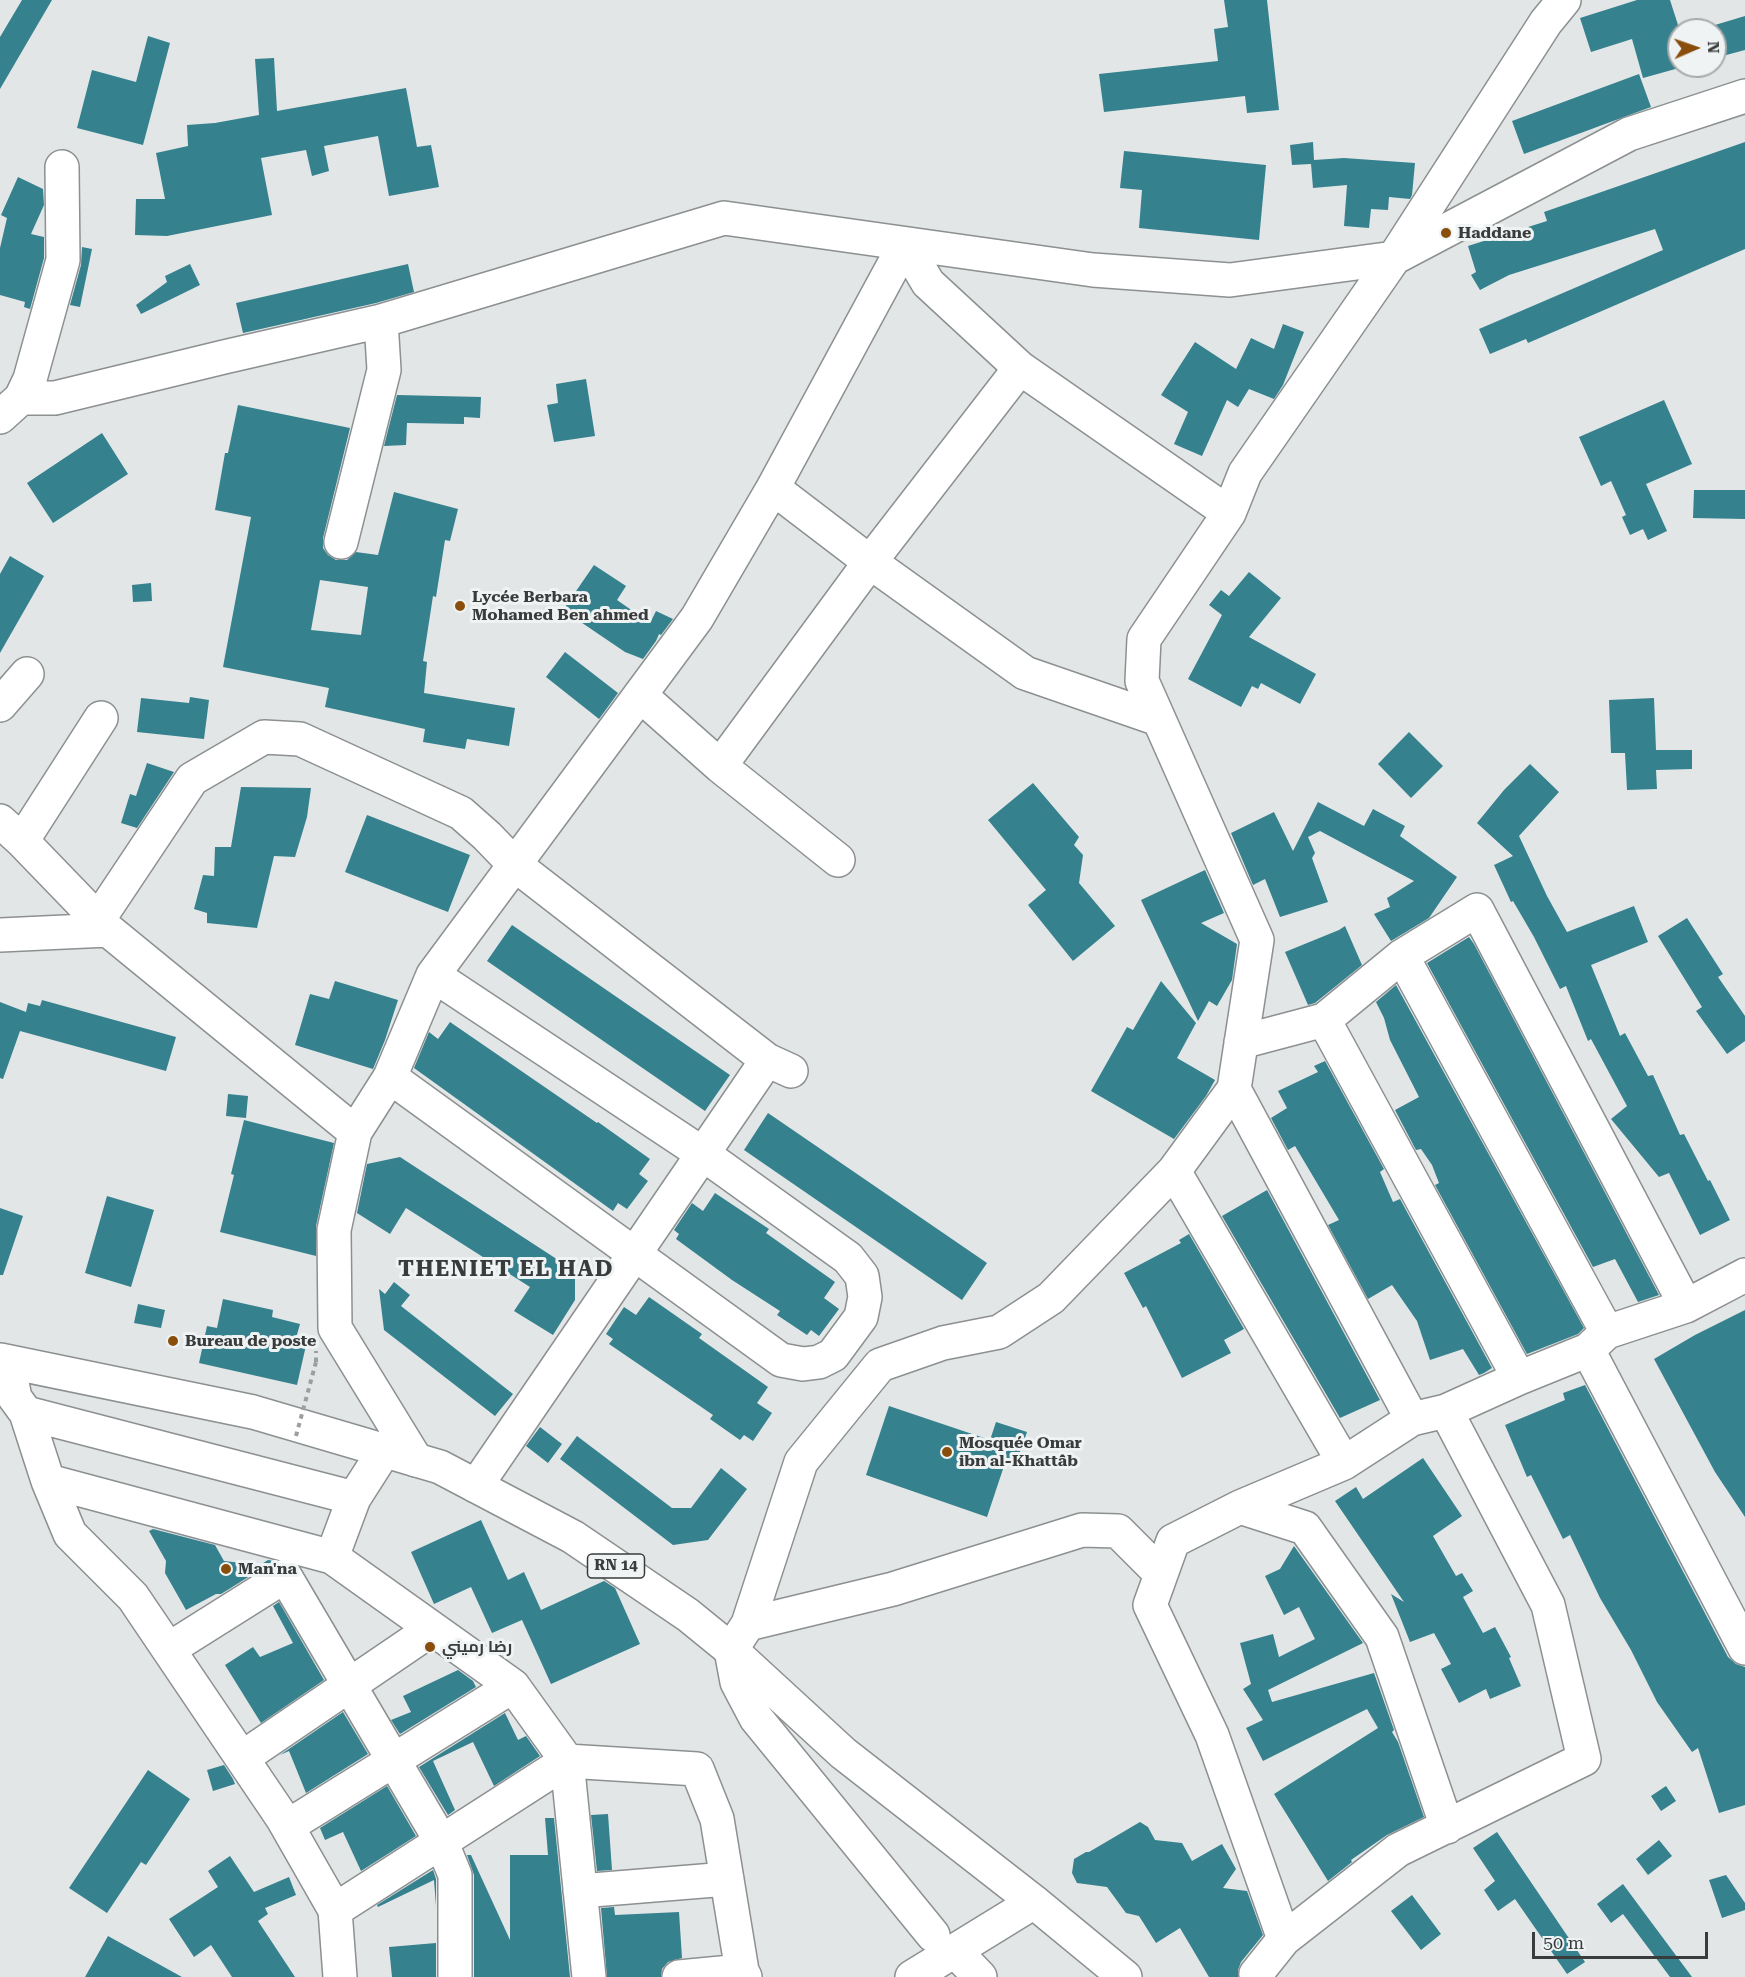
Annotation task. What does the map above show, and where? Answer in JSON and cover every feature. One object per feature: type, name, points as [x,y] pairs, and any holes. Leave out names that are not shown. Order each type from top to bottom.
[{"type":"street","points":[[980,1977],[944,1943],[756,1718],[737,1682],[739,1637],[801,1462],[880,1365],[943,1342],[999,1332],[1051,1298],[1174,1171],[1234,1089],[1257,940],[1142,681],[1144,639],[1229,513],[1245,473],[1394,258],[1546,22],[1564,0]]},
{"type":"street","points":[[10,407],[381,321],[724,218],[1093,270],[1230,280],[1394,258],[1629,134],[1745,96]]},
{"type":"street","points":[[10,407],[30,379],[63,260],[62,167]]},
{"type":"street","points":[[905,244],[928,283],[1020,368],[1229,513]]},
{"type":"street","points":[[416,1460],[335,1328],[334,1230],[355,1132],[390,1077],[433,975],[697,618],[772,488],[905,244]]},
{"type":"street","points":[[340,542],[384,370],[381,321]]},
{"type":"street","points":[[720,766],[870,562],[1020,368]]},
{"type":"street","points":[[772,488],[870,562],[1025,673],[1158,719]]},
{"type":"street","points":[[0,705],[27,674]]},
{"type":"street","points":[[640,694],[720,766],[838,860]]},
{"type":"street","points":[[100,718],[11,831],[103,925],[355,1132]]},
{"type":"street","points":[[103,925],[192,779],[264,737],[300,739],[461,813],[514,864],[779,1066],[703,1154],[476,1486]]},
{"type":"street","points":[[1241,1042],[1324,1020],[1402,957],[1477,910],[1686,1306]]},
{"type":"street","points":[[0,935],[103,925]]},
{"type":"street","points":[[1402,957],[1598,1341],[1745,1648]]},
{"type":"street","points":[[390,1077],[782,1360],[803,1364],[819,1362],[832,1355],[861,1317],[865,1297],[862,1276],[848,1258],[703,1154],[433,975]]},
{"type":"street","points":[[1324,1020],[1519,1378]]},
{"type":"street","points":[[1234,1089],[1412,1419]]},
{"type":"street","points":[[1174,1171],[1344,1463]]},
{"type":"street","points":[[1284,1939],[1212,1735],[1150,1605],[1173,1542],[1240,1507],[1344,1463],[1412,1419],[1446,1411],[1598,1341],[1686,1306],[1743,1280]]},
{"type":"street","points":[[4,1361],[15,1398],[26,1413],[48,1481],[70,1534],[133,1597],[288,1826],[335,1910],[340,1977]]},
{"type":"street","name":"RN 14","points":[[4,1361],[253,1413],[440,1467],[573,1537],[688,1615],[739,1637],[843,1753],[1034,1902],[1125,1977]]},
{"type":"street","points":[[1257,1977],[1256,1974],[1284,1939],[1398,1850],[1584,1759],[1548,1605],[1446,1411]]},
{"type":"street","points":[[26,1413],[354,1498]]},
{"type":"street","points":[[332,1557],[354,1498],[384,1451]]},
{"type":"street","points":[[48,1481],[332,1557],[513,1686],[567,1761],[589,1977]]},
{"type":"street","points":[[1240,1507],[1305,1528],[1382,1637],[1447,1827]]},
{"type":"street","points":[[739,1637],[1082,1530],[1118,1531],[1161,1574]]},
{"type":"street","points":[[169,1650],[285,1576],[441,1841],[455,1875],[455,1977]]},
{"type":"street","points":[[242,1758],[432,1629]]},
{"type":"street","points":[[288,1826],[513,1686]]},
{"type":"street","points":[[335,1910],[567,1761],[697,1769],[717,1819],[743,1974],[679,1977]]},
{"type":"street","points":[[580,1892],[727,1879]]},
{"type":"street","points":[[912,1977],[944,1943],[1034,1902]]},
{"type":"path","points":[[296,1436],[316,1362]]},
{"type":"building","points":[[22,0],[52,0],[0,89],[0,37]]},
{"type":"building","points":[[1224,0],[1267,0],[1279,110],[1247,113],[1245,96],[1104,112],[1099,74],[1218,61],[1214,29],[1228,27]]},
{"type":"building","points":[[1637,0],[1670,0],[1676,18],[1667,18],[1667,71],[1643,78],[1632,39],[1591,52],[1580,18]]},
{"type":"building","points":[[1745,16],[1745,50],[1727,55],[1727,21]]},
{"type":"building","points":[[148,36],[170,43],[143,145],[77,128],[92,70],[136,82]]},
{"type":"building","points":[[274,58],[277,111],[406,88],[417,147],[431,145],[439,187],[389,196],[378,136],[324,146],[329,171],[312,176],[306,150],[261,158],[272,215],[167,236],[135,235],[136,199],[165,199],[156,153],[188,146],[187,125],[215,123],[259,115],[255,59]]},
{"type":"building","points":[[1639,74],[1651,107],[1524,154],[1512,121]]},
{"type":"building","points":[[1313,142],[1314,160],[1344,158],[1415,163],[1410,199],[1389,197],[1388,210],[1371,209],[1369,228],[1344,226],[1347,185],[1313,188],[1311,164],[1292,165],[1290,145]]},
{"type":"building","points":[[1745,142],[1745,249],[1528,343],[1526,339],[1490,354],[1479,329],[1663,250],[1655,229],[1509,275],[1480,290],[1471,275],[1476,272],[1468,246],[1547,221],[1544,212]]},
{"type":"building","points":[[1124,151],[1266,165],[1259,240],[1139,228],[1142,190],[1120,188]]},
{"type":"building","points":[[18,177],[43,189],[44,205],[31,234],[44,237],[44,258],[30,309],[24,307],[25,302],[0,295],[0,248],[7,218],[1,215]]},
{"type":"building","points":[[82,247],[92,249],[80,307],[70,305],[81,265]]},
{"type":"building","points":[[190,264],[200,285],[141,314],[136,305],[167,282],[165,276]]},
{"type":"building","points":[[408,264],[414,292],[376,303],[243,333],[236,303]]},
{"type":"building","points":[[1283,324],[1304,332],[1283,385],[1274,399],[1249,389],[1238,407],[1227,400],[1202,456],[1174,444],[1188,412],[1161,395],[1195,342],[1236,369],[1251,338],[1274,349]]},
{"type":"building","points":[[586,379],[595,436],[554,442],[547,405],[558,403],[556,384]]},
{"type":"building","points":[[397,395],[481,397],[480,418],[464,417],[464,424],[407,423],[406,445],[384,446]]},
{"type":"building","points":[[1664,400],[1692,464],[1646,484],[1667,531],[1648,540],[1643,529],[1630,535],[1622,517],[1626,515],[1611,481],[1601,486],[1579,437]]},
{"type":"building","points":[[238,405],[350,428],[323,538],[323,548],[336,560],[347,560],[356,552],[378,555],[394,492],[458,509],[450,541],[445,540],[436,597],[433,596],[423,661],[427,662],[424,693],[515,708],[509,746],[467,739],[465,749],[423,742],[425,729],[325,707],[329,688],[223,667],[251,517],[215,510],[225,453],[228,453]],"holes":[[[320,580],[368,587],[361,635],[311,630]]]},
{"type":"building","points":[[102,433],[128,474],[53,523],[27,483]]},
{"type":"building","points":[[1694,490],[1745,490],[1745,519],[1693,518]]},
{"type":"building","points":[[10,556],[44,576],[0,653],[0,574]]},
{"type":"building","points":[[594,565],[626,586],[617,600],[650,623],[656,611],[673,619],[661,635],[659,634],[643,659],[625,652],[563,610]]},
{"type":"building","points":[[1249,572],[1281,598],[1249,637],[1316,674],[1300,704],[1261,683],[1258,689],[1252,686],[1241,707],[1188,679],[1222,615],[1209,605],[1221,590],[1229,596]]},
{"type":"building","points":[[151,583],[152,601],[133,602],[132,585]]},
{"type":"building","points":[[565,652],[618,693],[599,719],[546,677]]},
{"type":"building","points":[[190,697],[209,700],[204,739],[137,732],[141,698],[189,703]]},
{"type":"building","points":[[1654,698],[1656,750],[1692,750],[1692,769],[1656,770],[1657,789],[1627,790],[1625,753],[1611,753],[1609,700]]},
{"type":"building","points":[[1409,732],[1443,766],[1411,798],[1378,764]]},
{"type":"building","points":[[147,763],[174,772],[137,828],[121,823],[130,794],[136,796]]},
{"type":"building","points":[[1530,764],[1559,792],[1519,836],[1567,932],[1634,906],[1648,942],[1591,965],[1620,1036],[1625,1033],[1648,1076],[1653,1075],[1680,1135],[1684,1134],[1730,1220],[1700,1235],[1669,1173],[1659,1177],[1611,1119],[1627,1106],[1591,1039],[1588,1041],[1566,986],[1560,989],[1534,937],[1513,901],[1511,902],[1494,865],[1513,856],[1477,823],[1504,790]]},
{"type":"building","points":[[1033,783],[1079,837],[1074,845],[1083,855],[1079,883],[1115,926],[1073,961],[1028,905],[1046,890],[988,820]]},
{"type":"building","points":[[241,787],[311,788],[307,817],[295,857],[274,856],[257,928],[207,923],[207,913],[194,909],[203,875],[214,876],[215,847],[231,847]]},
{"type":"building","points":[[1318,802],[1364,826],[1373,809],[1405,826],[1400,836],[1457,877],[1429,918],[1391,941],[1374,914],[1390,907],[1387,898],[1414,881],[1320,831],[1308,837],[1315,853],[1312,858],[1328,902],[1280,917],[1265,879],[1253,885],[1231,833],[1274,812],[1293,851]]},
{"type":"building","points":[[367,815],[470,855],[448,912],[345,872]]},
{"type":"building","points":[[1205,870],[1224,913],[1201,923],[1237,944],[1232,980],[1217,1006],[1209,1001],[1198,1021],[1141,900]]},
{"type":"building","points":[[1687,918],[1723,974],[1718,977],[1745,1016],[1745,1041],[1727,1054],[1696,1011],[1702,1007],[1658,936]]},
{"type":"building","points":[[512,925],[730,1075],[705,1111],[487,961]]},
{"type":"building","points":[[1345,926],[1362,965],[1315,1003],[1308,1005],[1285,952]]},
{"type":"building","points":[[1469,937],[1659,1295],[1638,1302],[1615,1259],[1593,1267],[1427,963]]},
{"type":"building","points":[[335,981],[398,1000],[373,1069],[295,1045],[310,994],[329,999]]},
{"type":"building","points":[[1161,981],[1196,1023],[1177,1058],[1215,1080],[1174,1139],[1091,1091],[1127,1027],[1133,1030]]},
{"type":"building","points":[[1396,985],[1584,1328],[1578,1334],[1527,1354],[1435,1185],[1439,1183],[1432,1165],[1421,1149],[1416,1150],[1395,1110],[1419,1097],[1390,1040],[1384,1018],[1376,1002]]},
{"type":"building","points":[[42,1000],[176,1037],[166,1071],[20,1031],[3,1079],[0,1078],[0,1002],[26,1012],[28,1003],[40,1006]]},
{"type":"building","points":[[450,1022],[650,1159],[639,1174],[648,1181],[627,1209],[618,1203],[613,1211],[414,1068],[429,1032],[438,1039]]},
{"type":"building","points":[[1325,1061],[1384,1169],[1380,1172],[1393,1202],[1400,1199],[1492,1368],[1484,1373],[1479,1375],[1463,1349],[1430,1360],[1417,1321],[1392,1285],[1368,1299],[1328,1225],[1339,1220],[1295,1146],[1288,1150],[1271,1118],[1287,1108],[1278,1091],[1318,1072],[1314,1066]]},
{"type":"building","points":[[228,1094],[248,1096],[246,1118],[226,1116]]},
{"type":"building","points":[[768,1113],[987,1263],[962,1300],[744,1150]]},
{"type":"building","points":[[244,1120],[334,1143],[316,1226],[316,1256],[220,1232]]},
{"type":"building","points":[[400,1157],[575,1271],[575,1300],[553,1335],[514,1311],[530,1287],[406,1208],[390,1234],[357,1213],[367,1164]]},
{"type":"building","points":[[1267,1190],[1380,1400],[1340,1418],[1222,1216]]},
{"type":"building","points":[[715,1193],[769,1229],[766,1233],[835,1282],[824,1298],[839,1309],[819,1336],[811,1330],[807,1335],[777,1315],[780,1311],[732,1280],[676,1239],[679,1234],[674,1230],[692,1203],[703,1211]]},
{"type":"building","points":[[107,1196],[154,1210],[131,1287],[85,1273]]},
{"type":"building","points":[[0,1208],[23,1216],[3,1275],[0,1275]]},
{"type":"building","points":[[1189,1234],[1244,1329],[1224,1340],[1231,1353],[1182,1378],[1146,1306],[1143,1308],[1124,1273],[1181,1243],[1179,1240]]},
{"type":"building","points":[[394,1282],[410,1295],[401,1306],[513,1394],[495,1416],[384,1330],[379,1289],[385,1294]]},
{"type":"building","points":[[649,1297],[702,1334],[699,1338],[768,1387],[757,1403],[772,1413],[753,1441],[744,1435],[740,1440],[710,1419],[713,1415],[609,1344],[613,1339],[606,1334],[624,1307],[636,1315]]},
{"type":"building","points":[[223,1299],[273,1310],[272,1317],[300,1324],[296,1338],[307,1341],[297,1385],[199,1363],[207,1326],[217,1328]]},
{"type":"building","points":[[138,1304],[165,1310],[161,1328],[134,1323]]},
{"type":"building","points":[[1745,1310],[1745,1517],[1715,1472],[1654,1359]]},
{"type":"building","points":[[1585,1385],[1728,1657],[1736,1664],[1745,1667],[1745,1805],[1719,1813],[1698,1748],[1692,1752],[1657,1702],[1631,1650],[1600,1598],[1570,1535],[1563,1539],[1531,1475],[1527,1477],[1505,1425],[1565,1400],[1563,1393]]},
{"type":"building","name":"Mosquée Omar ibn al-Khattâb","points":[[889,1406],[990,1440],[996,1422],[1027,1432],[1015,1466],[1005,1463],[987,1517],[866,1475]]},
{"type":"building","points":[[540,1427],[562,1444],[548,1463],[526,1446]]},
{"type":"building","points":[[577,1436],[672,1508],[691,1508],[721,1468],[747,1489],[708,1540],[673,1545],[560,1459]]},
{"type":"building","points":[[1423,1458],[1462,1516],[1433,1536],[1456,1576],[1462,1573],[1473,1591],[1463,1597],[1483,1633],[1495,1627],[1511,1657],[1509,1658],[1521,1686],[1490,1699],[1486,1689],[1459,1703],[1441,1669],[1451,1664],[1434,1633],[1410,1642],[1391,1594],[1404,1602],[1335,1501],[1356,1487],[1363,1499]]},
{"type":"building","points":[[481,1520],[508,1580],[524,1572],[541,1610],[604,1581],[615,1588],[640,1644],[551,1684],[522,1620],[492,1633],[471,1587],[434,1604],[411,1552]]},
{"type":"building","name":"Man'na","points":[[153,1529],[215,1545],[224,1561],[260,1565],[268,1560],[274,1561],[221,1594],[216,1594],[186,1610],[165,1573],[166,1561],[149,1531]]},
{"type":"building","points":[[1294,1546],[1363,1643],[1268,1690],[1272,1702],[1374,1673],[1394,1730],[1392,1732],[1398,1742],[1424,1817],[1387,1835],[1351,1860],[1352,1862],[1328,1881],[1274,1794],[1378,1728],[1367,1709],[1263,1761],[1246,1728],[1263,1720],[1243,1689],[1251,1684],[1240,1643],[1273,1634],[1279,1657],[1315,1639],[1299,1607],[1284,1615],[1265,1576],[1280,1569]]},
{"type":"building","points":[[279,1602],[324,1680],[261,1723],[225,1665],[253,1647],[260,1657],[293,1643],[273,1606]]},
{"type":"building","points":[[458,1670],[473,1681],[476,1687],[400,1734],[391,1720],[411,1712],[403,1696]]},
{"type":"building","points":[[343,1712],[368,1754],[306,1793],[289,1751],[280,1755]]},
{"type":"building","points":[[505,1713],[518,1740],[526,1736],[540,1756],[494,1786],[473,1742],[433,1761],[455,1810],[448,1815],[419,1767]]},
{"type":"building","points":[[224,1765],[235,1784],[213,1791],[207,1770]]},
{"type":"building","points":[[148,1770],[190,1799],[146,1865],[141,1862],[107,1913],[69,1888]]},
{"type":"building","points":[[387,1786],[416,1836],[361,1871],[343,1832],[325,1840],[320,1828]]},
{"type":"building","points":[[1666,1786],[1676,1801],[1661,1811],[1651,1796]]},
{"type":"building","points":[[608,1814],[612,1870],[597,1871],[591,1815]]},
{"type":"building","points":[[545,1818],[554,1818],[570,1977],[474,1977],[474,1875],[467,1855],[471,1855],[510,1940],[510,1855],[548,1855]]},
{"type":"building","points":[[1140,1822],[1148,1827],[1155,1840],[1182,1843],[1192,1861],[1222,1844],[1236,1869],[1223,1888],[1247,1891],[1263,1935],[1241,1962],[1238,1977],[1209,1977],[1180,1928],[1156,1943],[1139,1916],[1126,1913],[1107,1887],[1077,1883],[1072,1873],[1074,1859]]},
{"type":"building","points":[[1497,1832],[1585,1962],[1567,1974],[1515,1899],[1498,1911],[1484,1890],[1495,1881],[1473,1848]]},
{"type":"building","points":[[1659,1840],[1672,1856],[1648,1875],[1636,1859]]},
{"type":"building","points":[[230,1856],[254,1892],[289,1877],[296,1895],[265,1908],[268,1914],[258,1921],[295,1977],[232,1977],[211,1945],[194,1957],[169,1919],[218,1887],[208,1871]]},
{"type":"building","points":[[433,1870],[436,1879],[436,1906],[434,1880],[378,1907],[377,1905]]},
{"type":"building","points":[[1726,1875],[1745,1903],[1745,1910],[1722,1918],[1709,1880]]},
{"type":"building","points":[[1623,1884],[1692,1977],[1670,1977],[1623,1914],[1611,1923],[1597,1904]]},
{"type":"building","points":[[1412,1895],[1441,1934],[1421,1950],[1391,1911]]},
{"type":"building","points":[[614,1907],[615,1915],[679,1912],[682,1958],[668,1962],[662,1969],[661,1977],[607,1977],[601,1908]]},
{"type":"building","points":[[108,1936],[182,1977],[85,1977]]},
{"type":"building","points":[[436,1943],[436,1977],[392,1977],[389,1947]]},
{"type":"place","name":"Haddane","points":[[1446,233]]},
{"type":"place","name":"Lycée Berbara Mohamed Ben ahmed","points":[[460,606]]},
{"type":"place","name":"Bureau de poste","points":[[173,1341]]},
{"type":"place","name":"Mosquée Omar ibn al-Khattâb","points":[[947,1452]]},
{"type":"place","name":"Man'na","points":[[226,1569]]},
{"type":"place","name":"رضا رميني","points":[[430,1647]]},
{"type":"district","name":"THENIET EL HAD","points":[[506,1270]]}]
